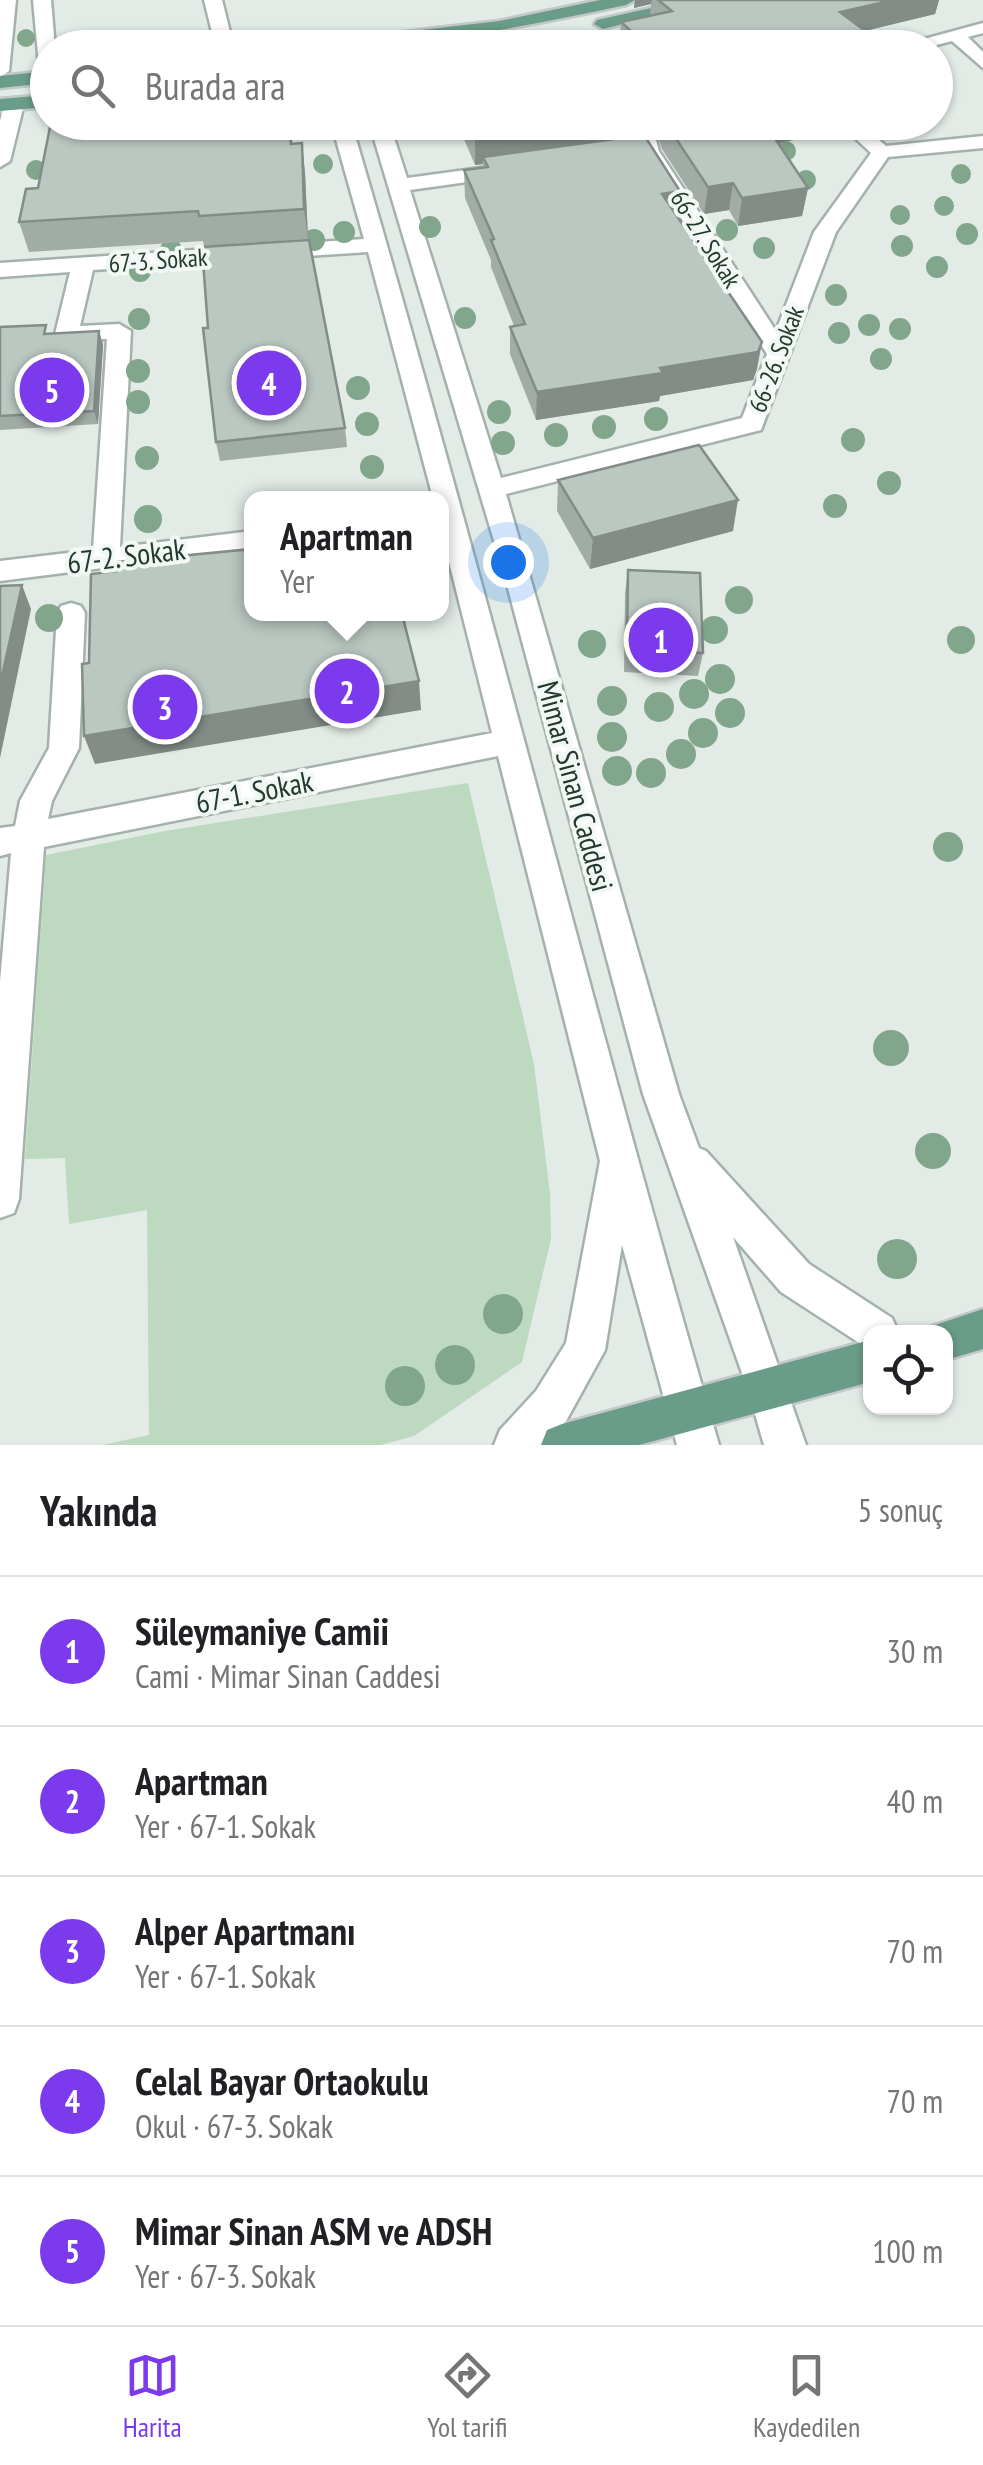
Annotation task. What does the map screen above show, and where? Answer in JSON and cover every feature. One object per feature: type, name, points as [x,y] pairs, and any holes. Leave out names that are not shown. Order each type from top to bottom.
[{"type":"main road","points":[[584,29],[710,0]]},
{"type":"main road","points":[[472,30],[612,2]]},
{"type":"main road","points":[[0,82],[30,80]]},
{"type":"main road","points":[[953,1338],[983,1329]]},
{"type":"main road","points":[[562,1445],[694,1428],[769,1390],[863,1363]]},
{"type":"street","points":[[0,72],[7,0]]},
{"type":"street","points":[[42,0],[45,30]]},
{"type":"street","points":[[213,0],[221,30]]},
{"type":"street","points":[[953,36],[983,28]]},
{"type":"street","points":[[956,35],[983,62]]},
{"type":"street","points":[[0,161],[7,105]]},
{"type":"street","name":"Mimar Sinan Caddesi","points":[[344,140],[441,491]]},
{"type":"street","name":"Mimar Sinan Caddesi","points":[[385,140],[396,186],[492,489],[661,1094],[769,1390],[785,1445]]},
{"type":"street","name":"66-27. Sokak","points":[[640,140],[640,152],[778,353]]},
{"type":"street","points":[[868,140],[882,152],[983,142]]},
{"type":"street","name":"66-26. Sokak","points":[[492,489],[752,424],[825,232],[882,152]]},
{"type":"street","points":[[396,186],[532,167]]},
{"type":"street","name":"67-3. Sokak","points":[[0,270],[376,245]]},
{"type":"street","points":[[82,265],[68,334],[119,331],[106,558]]},
{"type":"street","name":"Mimar Sinan Caddesi","points":[[449,520],[618,1158],[694,1428]]},
{"type":"street","name":"67-2. Sokak","points":[[0,570],[244,541]]},
{"type":"street","points":[[0,1200],[15,838],[64,748],[72,612]]},
{"type":"street","name":"67-1. Sokak","points":[[15,838],[510,742]]},
{"type":"street","points":[[680,1149],[796,1278],[867,1325]]},
{"type":"street","points":[[515,1445],[551,1406],[586,1350],[618,1158]]},
{"type":"green space","points":[[468,783],[534,1064],[550,1193],[551,1239],[522,1362],[414,1436],[381,1445],[102,1445],[149,1435],[147,1210],[69,1224],[65,1158],[25,1159],[46,855],[165,831]]},
{"type":"building","points":[[658,0],[893,0],[840,12],[864,30],[630,30],[621,22],[672,11]]},
{"type":"building","points":[[47,140],[302,143],[304,209],[19,222],[26,189],[38,188]]},
{"type":"building","points":[[607,140],[647,140],[680,191],[662,194],[762,342],[758,352],[660,368],[663,373],[537,392],[510,327],[525,324],[464,170],[488,167],[483,157]]},
{"type":"building","points":[[677,140],[776,140],[808,188],[742,198],[733,183],[708,187]]},
{"type":"building","points":[[309,240],[345,428],[216,442],[203,328],[208,328],[202,247]]},
{"type":"building","points":[[46,325],[44,334],[99,331],[94,411],[0,416],[0,327]]},
{"type":"building","points":[[699,445],[738,500],[593,538],[558,480]]},
{"type":"building","points":[[244,550],[244,621],[404,621],[419,681],[84,736],[82,664],[89,663],[91,574],[118,571],[118,562]]},
{"type":"building","points":[[628,570],[700,573],[703,653],[627,649]]},
{"type":"building","points":[[22,585],[0,685],[0,586]]},
{"type":"place","name":"Celal Bayar Ortaokulu","points":[[269,383]]},
{"type":"place","name":"Mimar Sinan ASM ve ADSH","points":[[52,390]]},
{"type":"place","name":"Süleymaniye Camii","points":[[661,640]]},
{"type":"place","name":"Apartman","points":[[347,691]]},
{"type":"place","name":"Alper Apartmanı","points":[[165,707]]}]
